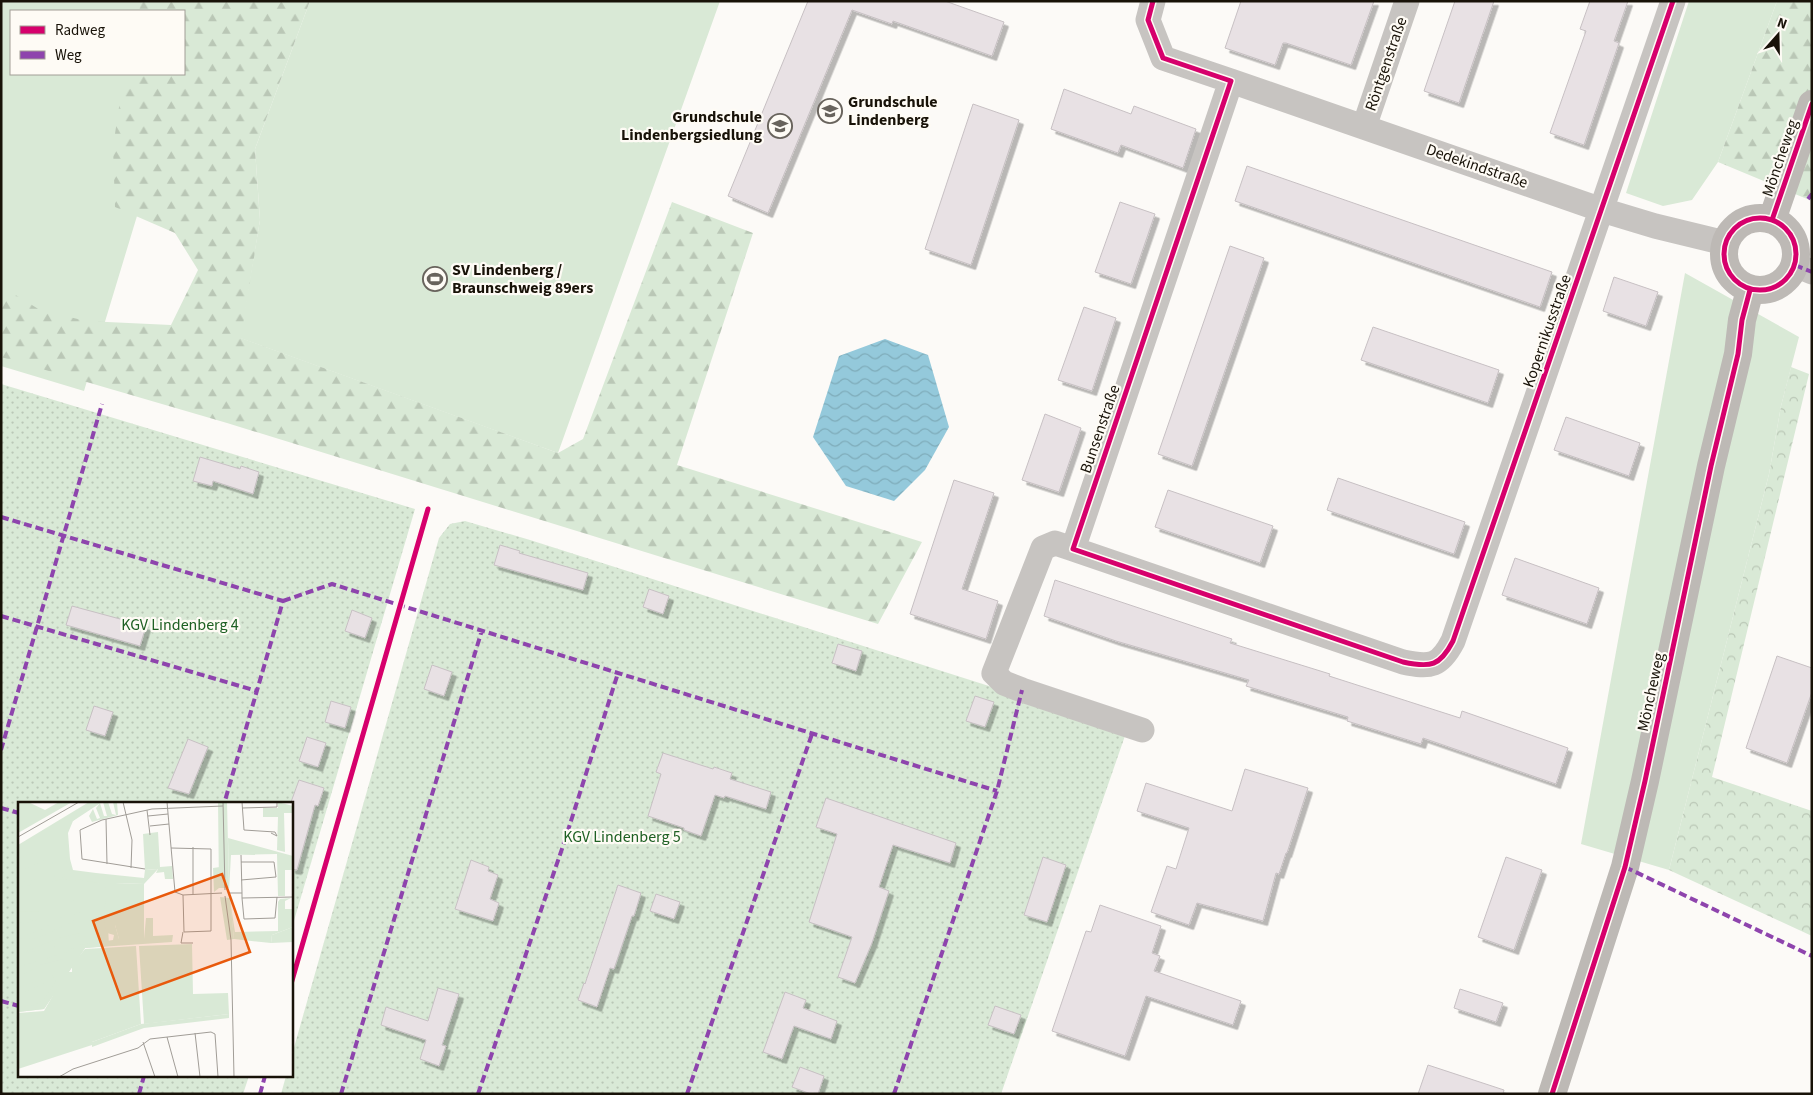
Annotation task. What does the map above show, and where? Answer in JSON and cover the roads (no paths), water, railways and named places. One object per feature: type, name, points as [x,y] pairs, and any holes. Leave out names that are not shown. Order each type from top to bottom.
[{"type":"main road","name":"Möncheweg","points":[[1772,220],[1812,104]]},
{"type":"main road","name":"Möncheweg","points":[[1552,1094],[1625,867],[1645,781],[1711,466],[1738,354],[1742,320],[1750,290],[1764,291],[1778,286],[1803,269],[1793,238],[1784,227],[1772,220],[1758,217],[1744,221],[1732,230],[1725,243]]},
{"type":"main road","points":[[1725,243],[1723,254],[1725,266],[1730,277],[1739,285],[1750,290]]},
{"type":"street","points":[[1153,1],[1148,20],[1162,58],[1231,81]]},
{"type":"street","name":"Röntgenstraße","points":[[1364,127],[1408,1]]},
{"type":"street","name":"Kopernikusstraße","points":[[1073,549],[1403,662],[1420,666],[1436,663],[1446,653],[1453,641],[1673,1]]},
{"type":"street","name":"Dedekindstraße","points":[[1231,81],[1602,210],[1655,226],[1725,243]]},
{"type":"street","name":"Bunsenstraße","points":[[1073,549],[1231,81]]},
{"type":"street","points":[[1073,549],[1055,543],[1043,548],[994,673],[1004,683],[1013,687],[1142,730]]},
{"type":"water","points":[[885,339],[928,355],[949,427],[925,470],[894,501],[846,486],[813,437],[839,356]]},
{"type":"place","name":"Grundschule Lindenberg","points":[[830,111]]},
{"type":"place","name":"Grundschule Lindenbergsiedlung","points":[[780,126]]},
{"type":"place","name":"SV Lindenberg / Braunschweig 89ers","points":[[435,279]]},
{"type":"park label","name":"KGV Lindenberg 4","points":[[180,625]]},
{"type":"park label","name":"KGV Lindenberg 5","points":[[622,837]]}]
